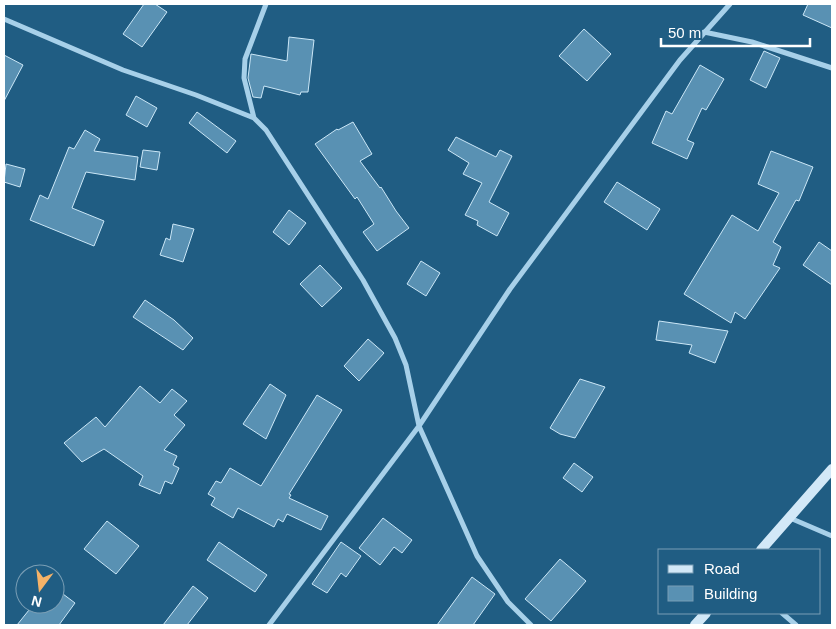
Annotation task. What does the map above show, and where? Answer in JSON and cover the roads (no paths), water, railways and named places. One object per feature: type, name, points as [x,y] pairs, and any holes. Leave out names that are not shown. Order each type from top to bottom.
[{"type":"main road","points":[[762,549],[832,469]]},
{"type":"main road","points":[[695,625],[705,614]]},
{"type":"street","points":[[254,118],[244,78],[245,59],[266,4]]},
{"type":"street","points":[[269,625],[419,426],[510,289],[680,60],[730,4]]},
{"type":"street","points":[[4,19],[123,70],[196,95],[254,118],[266,130],[363,280],[395,338],[406,365],[419,426],[477,556],[508,602],[531,625]]},
{"type":"street","points":[[704,32],[752,42],[832,68]]},
{"type":"street","points":[[790,518],[832,536]]},
{"type":"street","points":[[783,614],[796,625]]}]
